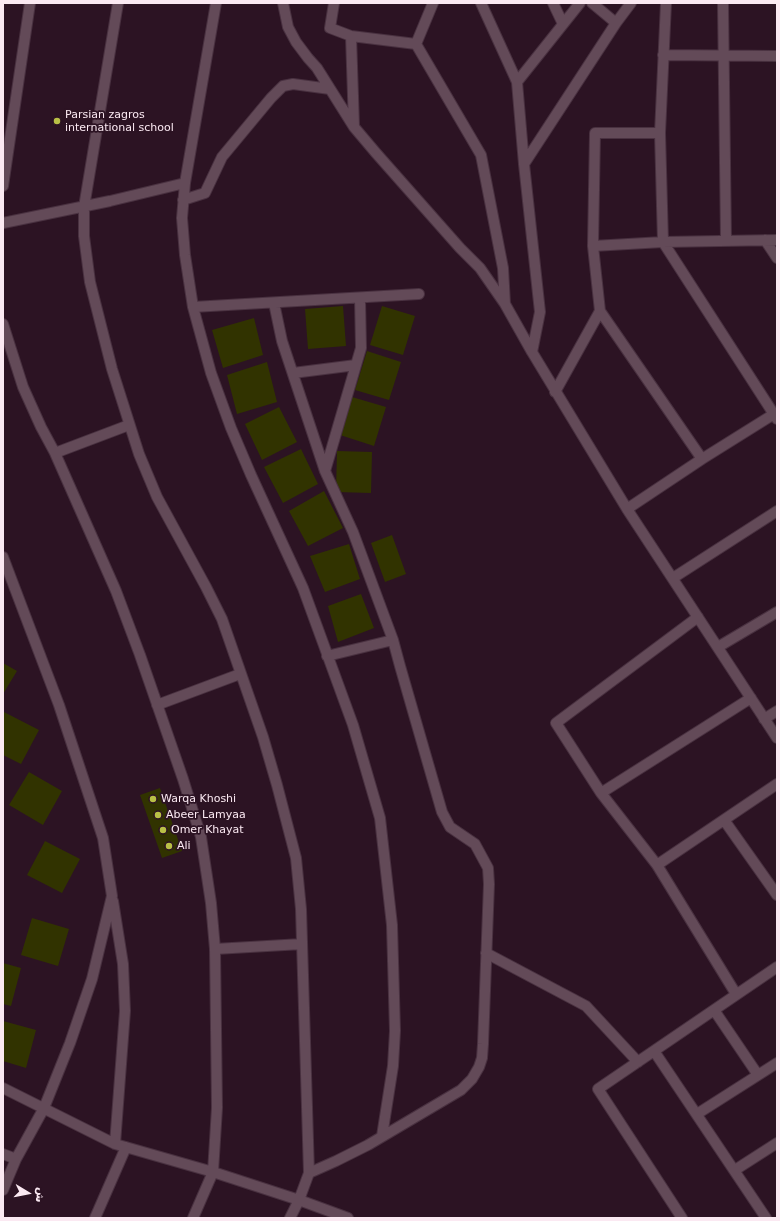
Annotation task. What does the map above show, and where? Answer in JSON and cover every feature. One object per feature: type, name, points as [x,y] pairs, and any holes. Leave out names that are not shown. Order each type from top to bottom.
[{"type":"street","points":[[3,186],[30,3]]},
{"type":"street","points":[[118,3],[84,207],[84,236],[90,282],[112,369],[139,454],[157,497],[222,619],[269,757],[296,858],[301,909],[309,1173],[299,1200],[290,1218]]},
{"type":"street","points":[[216,3],[185,183],[182,218],[185,255],[193,306],[211,373],[231,428],[251,475],[303,588],[355,732],[380,818],[392,925],[395,1031],[393,1066],[382,1136]]},
{"type":"street","points":[[283,3],[288,27],[296,42],[318,68],[354,127],[460,248],[480,268],[505,304],[555,392],[627,509],[777,738]]},
{"type":"street","points":[[334,3],[330,28],[351,36],[416,44]]},
{"type":"street","points":[[416,44],[433,3]]},
{"type":"street","points":[[481,3],[517,82],[540,312],[532,352]]},
{"type":"street","points":[[552,3],[563,24]]},
{"type":"street","points":[[517,82],[580,3]]},
{"type":"street","points":[[592,3],[616,23]]},
{"type":"street","points":[[524,164],[616,23],[631,3]]},
{"type":"street","points":[[627,509],[702,459],[775,417],[663,242],[660,133],[666,3]]},
{"type":"street","points":[[723,3],[726,241]]},
{"type":"street","points":[[351,36],[354,127]]},
{"type":"street","points":[[416,44],[481,155],[503,268],[505,304]]},
{"type":"street","points":[[663,55],[777,56]]},
{"type":"street","points":[[184,200],[205,194],[222,157],[271,98],[283,86],[293,84],[330,89]]},
{"type":"street","points":[[660,133],[595,133],[593,246],[600,311],[702,459]]},
{"type":"street","points":[[3,223],[84,207],[185,183]]},
{"type":"street","points":[[765,240],[777,258]]},
{"type":"street","points":[[593,246],[663,242],[777,240]]},
{"type":"street","points":[[193,306],[274,303],[419,294]]},
{"type":"street","points":[[325,471],[361,348],[360,298]]},
{"type":"street","points":[[274,303],[282,341],[325,471],[353,532],[393,640],[442,812],[450,826],[475,844],[488,868],[489,884],[483,1044],[482,1058],[476,1073],[461,1090],[336,1162],[309,1173]]},
{"type":"street","points":[[555,392],[600,311]]},
{"type":"street","points":[[3,324],[23,387],[41,427],[55,453],[116,591],[157,705],[201,837],[208,880],[215,949],[217,1108],[213,1172],[193,1218]]},
{"type":"street","points":[[293,373],[356,364]]},
{"type":"street","points":[[55,453],[130,425]]},
{"type":"street","points":[[673,578],[777,511]]},
{"type":"street","points":[[3,557],[59,705],[103,838],[123,964],[125,1010],[116,1144]]},
{"type":"street","points":[[718,647],[777,612]]},
{"type":"street","points":[[698,617],[556,723],[601,793],[657,865],[736,994]]},
{"type":"street","points":[[327,656],[393,640]]},
{"type":"street","points":[[157,705],[240,674]]},
{"type":"street","points":[[601,793],[751,698]]},
{"type":"street","points":[[764,719],[777,711]]},
{"type":"street","points":[[657,865],[777,784]]},
{"type":"street","points":[[724,820],[777,896]]},
{"type":"street","points":[[3,1190],[16,1159],[44,1108],[70,1043],[92,979],[112,896]]},
{"type":"street","points":[[215,949],[302,944]]},
{"type":"street","points":[[486,953],[586,1006],[638,1062]]},
{"type":"street","points":[[682,1218],[598,1089],[777,966]]},
{"type":"street","points":[[714,1010],[758,1075]]},
{"type":"street","points":[[654,1051],[766,1218]]},
{"type":"street","points":[[697,1114],[777,1063]]},
{"type":"street","points":[[3,1088],[116,1144],[213,1172],[299,1200],[348,1218]]},
{"type":"street","points":[[735,1170],[777,1144]]},
{"type":"street","points":[[95,1218],[126,1147]]},
{"type":"street","points":[[3,1154],[16,1159]]},
{"type":"building","points":[[343,306],[346,346],[308,349],[305,309]]},
{"type":"building","points":[[382,306],[415,316],[403,355],[370,345]]},
{"type":"building","points":[[254,318],[263,355],[223,368],[212,330]]},
{"type":"building","points":[[367,351],[401,362],[389,400],[355,390]]},
{"type":"building","points":[[267,362],[277,402],[237,414],[227,375]]},
{"type":"building","points":[[352,397],[386,407],[374,446],[340,435]]},
{"type":"building","points":[[279,407],[297,442],[262,460],[245,424]]},
{"type":"building","points":[[301,449],[318,484],[283,503],[264,467]]},
{"type":"building","points":[[337,451],[372,452],[371,493],[336,492]]},
{"type":"building","points":[[324,491],[343,528],[308,546],[289,511]]},
{"type":"building","points":[[392,535],[406,574],[385,582],[371,543]]},
{"type":"building","points":[[349,544],[360,579],[325,592],[310,556]]},
{"type":"building","points":[[361,594],[374,628],[338,642],[328,606]]},
{"type":"building","points":[[3,663],[17,671],[3,694]]},
{"type":"building","points":[[4,712],[39,730],[21,764],[3,755]]},
{"type":"building","points":[[29,772],[62,791],[43,825],[9,805]]},
{"type":"building","points":[[160,788],[182,851],[162,858],[140,795]]},
{"type":"building","points":[[45,841],[80,859],[62,893],[27,875]]},
{"type":"building","points":[[32,918],[69,929],[58,966],[21,955]]},
{"type":"building","points":[[3,963],[21,968],[11,1006],[3,1004]]},
{"type":"building","points":[[3,1021],[36,1030],[26,1068],[3,1061]]},
{"type":"place","name":"Parsian zagros international school","points":[[57,121]]},
{"type":"place","name":"Warqa Khoshi","points":[[153,799]]},
{"type":"place","name":"Abeer Lamyaa","points":[[158,815]]},
{"type":"place","name":"Omer Khayat","points":[[163,830]]},
{"type":"place","name":"Ali","points":[[169,846]]}]
